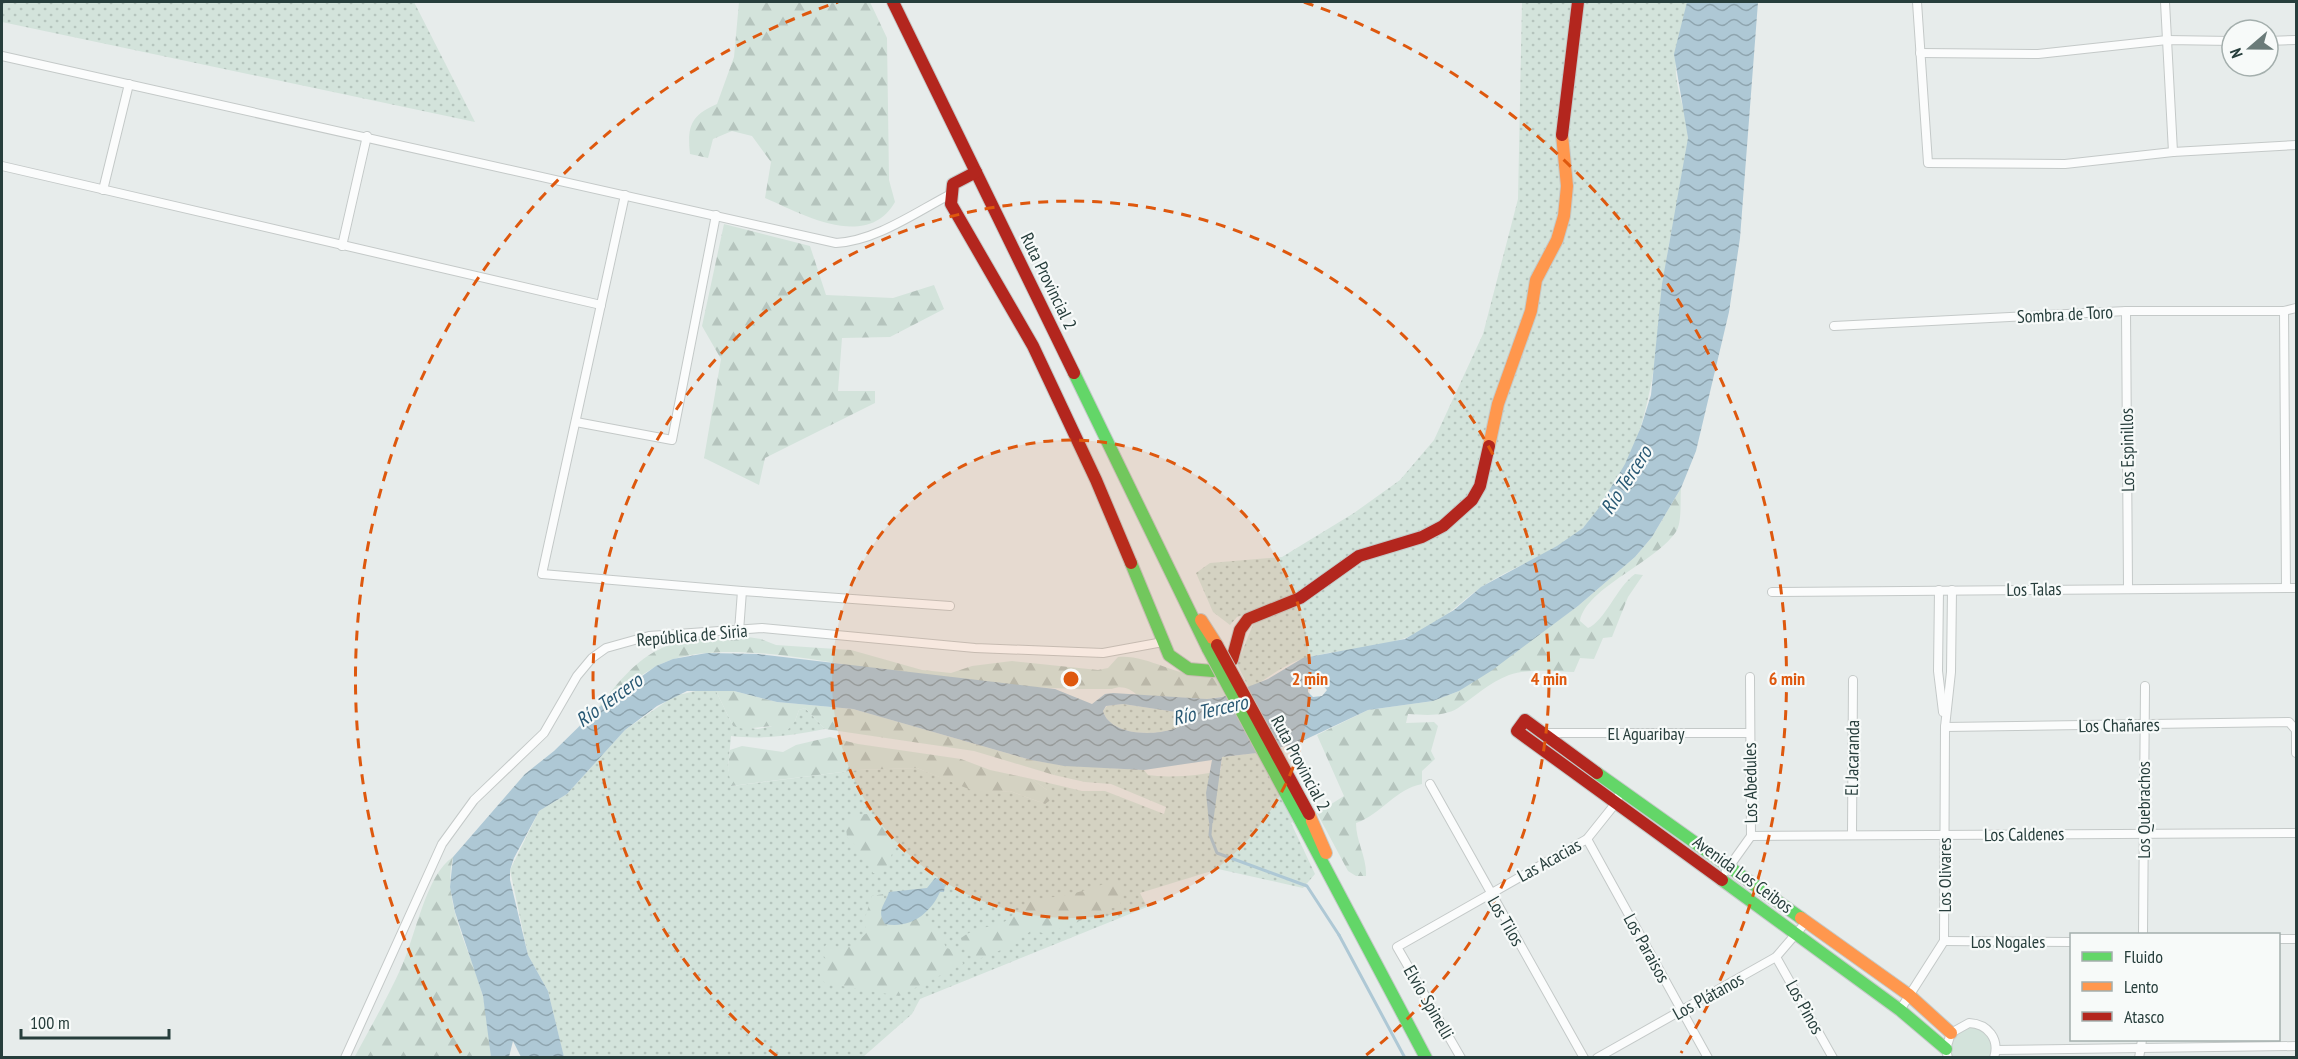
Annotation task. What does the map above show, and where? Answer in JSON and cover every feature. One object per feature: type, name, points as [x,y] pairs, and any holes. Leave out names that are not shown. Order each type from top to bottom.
[{"type":"street","name":"Ruta Provincial 2","points":[[893,2],[1172,577],[1213,647],[1304,817],[1364,942],[1426,1058]]},
{"type":"street","points":[[1232,660],[1240,630],[1248,619],[1300,598],[1359,556],[1422,537],[1443,526],[1472,500],[1480,486],[1498,404],[1531,310],[1536,280],[1557,240],[1564,216],[1567,186],[1562,133],[1578,2]]},
{"type":"street","points":[[1917,2],[1928,163],[2065,164],[2173,152],[2296,146]]},
{"type":"street","points":[[2165,2],[2173,152]]},
{"type":"street","points":[[1920,53],[2038,54],[2167,40],[2220,41]]},
{"type":"street","points":[[2280,41],[2296,40]]},
{"type":"street","points":[[2,56],[836,243],[851,242],[951,194]]},
{"type":"street","points":[[103,190],[129,84]]},
{"type":"street","points":[[342,246],[367,136]]},
{"type":"street","points":[[2,166],[601,305]]},
{"type":"street","points":[[976,172],[953,184],[951,194],[956,213],[1000,286],[1042,366],[1095,480],[1163,642],[1180,665],[1198,672],[1213,670]]},
{"type":"street","points":[[626,195],[542,574],[950,606]]},
{"type":"street","points":[[576,422],[672,440],[716,215]]},
{"type":"street","name":"Sombra de Toro","points":[[1834,326],[2126,311],[2284,311],[2296,308]]},
{"type":"street","name":"Los Espinillos","points":[[2126,311],[2128,588]]},
{"type":"street","points":[[2284,311],[2286,588]]},
{"type":"street","name":"Los Talas","points":[[1772,592],[2296,588]]},
{"type":"street","points":[[1939,590],[1938,671],[1945,727]]},
{"type":"street","points":[[1945,727],[1951,672],[1952,590]]},
{"type":"street","points":[[739,631],[742,591]]},
{"type":"street","name":"República de Siria","points":[[345,1058],[442,844],[474,800],[544,733],[568,690],[592,658],[614,645],[649,636],[762,628],[975,648],[1103,653],[1163,642]]},
{"type":"street","name":"Los Abedules","points":[[1721,879],[1751,836],[1750,677]]},
{"type":"street","name":"El Jacaranda","points":[[1852,835],[1853,680]]},
{"type":"street","name":"Los Quebrachos","points":[[2143,933],[2145,686]]},
{"type":"street","name":"Avenida Los Ceibos","points":[[1947,1053],[1900,1010],[1517,732],[1525,720],[1909,995],[1951,1033]]},
{"type":"street","name":"Los Chañares","points":[[1945,727],[2293,724],[2296,753]]},
{"type":"street","name":"Los Olivares","points":[[1944,941],[1945,727]]},
{"type":"street","name":"El Aguaribay","points":[[1543,733],[1750,733]]},
{"type":"street","name":"Los Tilos","points":[[1430,784],[1584,1058]]},
{"type":"street","name":"Las Acacias","points":[[1397,947],[1587,839],[1615,804],[1622,791]]},
{"type":"street","name":"Los Caldenes","points":[[1751,836],[2296,833]]},
{"type":"street","name":"Los Paraisos","points":[[1587,839],[1708,1058]]},
{"type":"street","name":"Los Plátanos","points":[[1598,1058],[1776,957],[1807,921]]},
{"type":"street","points":[[2280,939],[2296,939]]},
{"type":"street","points":[[1900,1010],[1944,941]]},
{"type":"street","name":"Los Nogales","points":[[1944,941],[2070,942]]},
{"type":"street","name":"Elvio Spinelli","points":[[1397,947],[1461,1058]]},
{"type":"street","name":"Los Pinos","points":[[1776,957],[1833,1058]]},
{"type":"street","points":[[1947,1053],[1951,1033],[1962,1024],[1976,1023],[1993,1036],[1995,1054],[2142,1043],[2296,1046]]},
{"type":"street","points":[[2139,1058],[2142,1043]]},
{"type":"green space","points":[[2,2],[414,2],[475,122],[2,22]]},
{"type":"green space","points":[[739,2],[870,2],[887,38],[889,180],[895,202],[883,217],[868,224],[851,226],[833,224],[765,198],[771,162],[752,136],[732,131],[713,139],[708,158],[690,154],[690,129],[696,117],[717,104],[734,57]]},
{"type":"green space","points":[[1522,2],[1687,2],[1678,47],[1676,75],[1688,131],[1687,154],[1667,258],[1655,364],[1638,437],[1624,471],[1606,502],[1583,528],[1560,545],[1483,586],[1423,630],[1380,645],[1298,660],[1249,688],[1237,664],[1259,610],[1237,617],[1230,625],[1213,612],[1196,573],[1210,563],[1282,557],[1354,513],[1400,480],[1434,440],[1483,334],[1518,199]]},
{"type":"green space","points":[[724,224],[810,246],[826,295],[893,298],[934,285],[944,309],[890,337],[842,338],[838,391],[875,391],[875,403],[765,458],[759,485],[704,458],[721,359],[702,326]]},
{"type":"green space","points":[[1681,488],[1677,530],[1655,553],[1609,585],[1585,609],[1580,621],[1588,628],[1600,619],[1628,580],[1635,574],[1643,575],[1628,597],[1612,637],[1603,638],[1594,659],[1580,658],[1574,672],[1533,671],[1509,675],[1447,713],[1408,714],[1406,723],[1434,722],[1438,726],[1431,751],[1435,759],[1422,771],[1422,784],[1404,791],[1373,814],[1356,823],[1366,876],[1356,876],[1348,871],[1317,813],[1344,796],[1317,735],[1368,710],[1433,701],[1459,691],[1578,606],[1635,557],[1652,537]]},
{"type":"green space","points":[[741,636],[761,639],[776,645],[851,650],[922,670],[951,673],[972,666],[1012,661],[1098,670],[1108,668],[1118,657],[1130,657],[1190,674],[1214,674],[1225,696],[1207,699],[1137,695],[1122,687],[1083,689],[997,684],[805,658],[749,652],[722,652],[697,654],[664,663],[644,674],[598,708],[630,671],[658,650],[692,640]]},
{"type":"green space","points":[[700,690],[716,691],[733,726],[758,729],[795,721],[799,710],[805,708],[825,729],[767,737],[731,736],[728,768],[732,786],[858,770],[917,768],[981,793],[1010,791],[1045,804],[1047,790],[1032,779],[1082,791],[1105,791],[1164,814],[1166,807],[1111,784],[1085,782],[1054,775],[1060,765],[1144,770],[1148,775],[1155,776],[1195,775],[1221,770],[1222,757],[1257,753],[1294,821],[1291,823],[1315,874],[1303,888],[1218,869],[1140,893],[1147,907],[920,999],[912,1014],[863,1057],[564,1058],[548,991],[528,955],[510,870],[539,811],[567,794],[625,730],[674,696]]},
{"type":"green space","points":[[716,691],[734,691],[777,702],[853,709],[1031,760],[1060,765],[1054,775],[974,751],[825,729],[805,708],[799,710],[795,721],[787,731],[776,731],[772,726],[744,729],[733,726]]},
{"type":"green space","points":[[1123,704],[1189,714],[1192,718],[1184,725],[1158,732],[1130,731],[1108,720],[1103,711],[1107,706]]},
{"type":"green space","points":[[830,737],[858,744],[961,759],[990,770],[1032,779],[1047,790],[1052,799],[1045,804],[1010,791],[981,794],[917,768],[858,770],[731,786],[728,768],[730,750],[742,746],[783,752],[796,745]]},
{"type":"green space","points":[[867,814],[893,826],[895,832],[893,851],[882,874],[873,873],[866,857],[847,837],[845,818],[847,815]]},
{"type":"green space","points":[[453,857],[450,875],[454,910],[483,997],[491,1057],[354,1058],[401,968],[435,877]]},
{"type":"green space","points":[[1111,881],[1119,882],[1124,890],[1120,905],[1046,934],[1032,930],[1023,937],[1018,937],[1018,943],[979,959],[969,955],[963,945],[961,938],[970,932],[1000,924],[1034,900],[1058,897]]},
{"type":"green space","points":[[883,894],[886,905],[921,911],[940,932],[946,948],[960,951],[963,964],[899,996],[825,983],[820,971],[826,959],[820,951],[827,944],[844,948],[858,941],[867,932],[864,921],[872,896]]},
{"type":"green space","points":[[1962,1024],[1989,1030],[1994,1057],[1948,1058],[1947,1041]]},
{"type":"water","name":"Río Tercero","points":[[1687,2],[1758,2],[1740,238],[1729,312],[1696,451],[1681,488],[1652,537],[1635,557],[1578,606],[1491,671],[1459,691],[1433,701],[1368,710],[1298,743],[1257,753],[1222,757],[1213,823],[1209,823],[1206,793],[1212,760],[1144,770],[1064,766],[1031,760],[853,709],[777,702],[734,691],[687,691],[657,706],[625,730],[567,794],[539,811],[514,858],[510,880],[528,955],[548,991],[564,1057],[521,1057],[513,1041],[509,1057],[491,1057],[483,996],[455,912],[450,887],[453,857],[525,774],[554,751],[598,708],[656,666],[673,659],[707,653],[758,654],[1055,689],[1092,704],[1105,694],[1113,693],[1207,699],[1222,697],[1268,679],[1303,658],[1405,639],[1454,610],[1481,587],[1557,546],[1583,528],[1598,509],[1625,464],[1641,427],[1651,395],[1662,284],[1688,138],[1674,54]],"holes":[[[1319,681],[1327,690],[1322,696],[1313,697],[1308,692],[1308,684]],[[1123,704],[1189,714],[1192,718],[1184,725],[1158,732],[1130,731],[1108,720],[1103,711],[1106,706]]]},
{"type":"water","points":[[935,878],[945,885],[944,892],[940,892],[925,913],[911,922],[885,924],[881,911],[889,892],[927,888]]},
{"type":"waterway","points":[[1211,822],[1210,835],[1217,853],[1307,886],[1339,935]]},
{"type":"waterway","points":[[1339,935],[1405,1058]]},
{"type":"traffic: fast","points":[[1074,373],[1208,649]]},
{"type":"traffic: fast","points":[[1131,563],[1169,655],[1189,669],[1213,671]]},
{"type":"traffic: fast","points":[[1208,649],[1300,820]]},
{"type":"traffic: fast","points":[[1597,773],[1801,918]]},
{"type":"traffic: fast","points":[[1300,820],[1426,1058]]},
{"type":"traffic: fast","points":[[1722,880],[1900,1010],[1946,1049]]},
{"type":"traffic: slow","points":[[1489,446],[1498,404],[1531,311],[1536,280],[1557,240],[1564,216],[1567,186],[1562,135]]},
{"type":"traffic: slow","points":[[1201,620],[1217,645]]},
{"type":"traffic: slow","points":[[1309,814],[1326,853]]},
{"type":"traffic: slow","points":[[1801,918],[1909,995],[1951,1033]]},
{"type":"traffic: jam","points":[[893,2],[1074,373]]},
{"type":"traffic: jam","points":[[1562,135],[1578,2]]},
{"type":"traffic: jam","points":[[976,172],[953,184],[951,204],[1033,346],[1096,480],[1131,563]]},
{"type":"traffic: jam","points":[[1232,660],[1240,630],[1248,619],[1300,598],[1359,556],[1422,537],[1443,526],[1472,500],[1480,486],[1489,446]]},
{"type":"traffic: jam","points":[[1217,645],[1309,814]]},
{"type":"traffic: jam","points":[[1597,773],[1525,720],[1517,731],[1722,880]]}]
